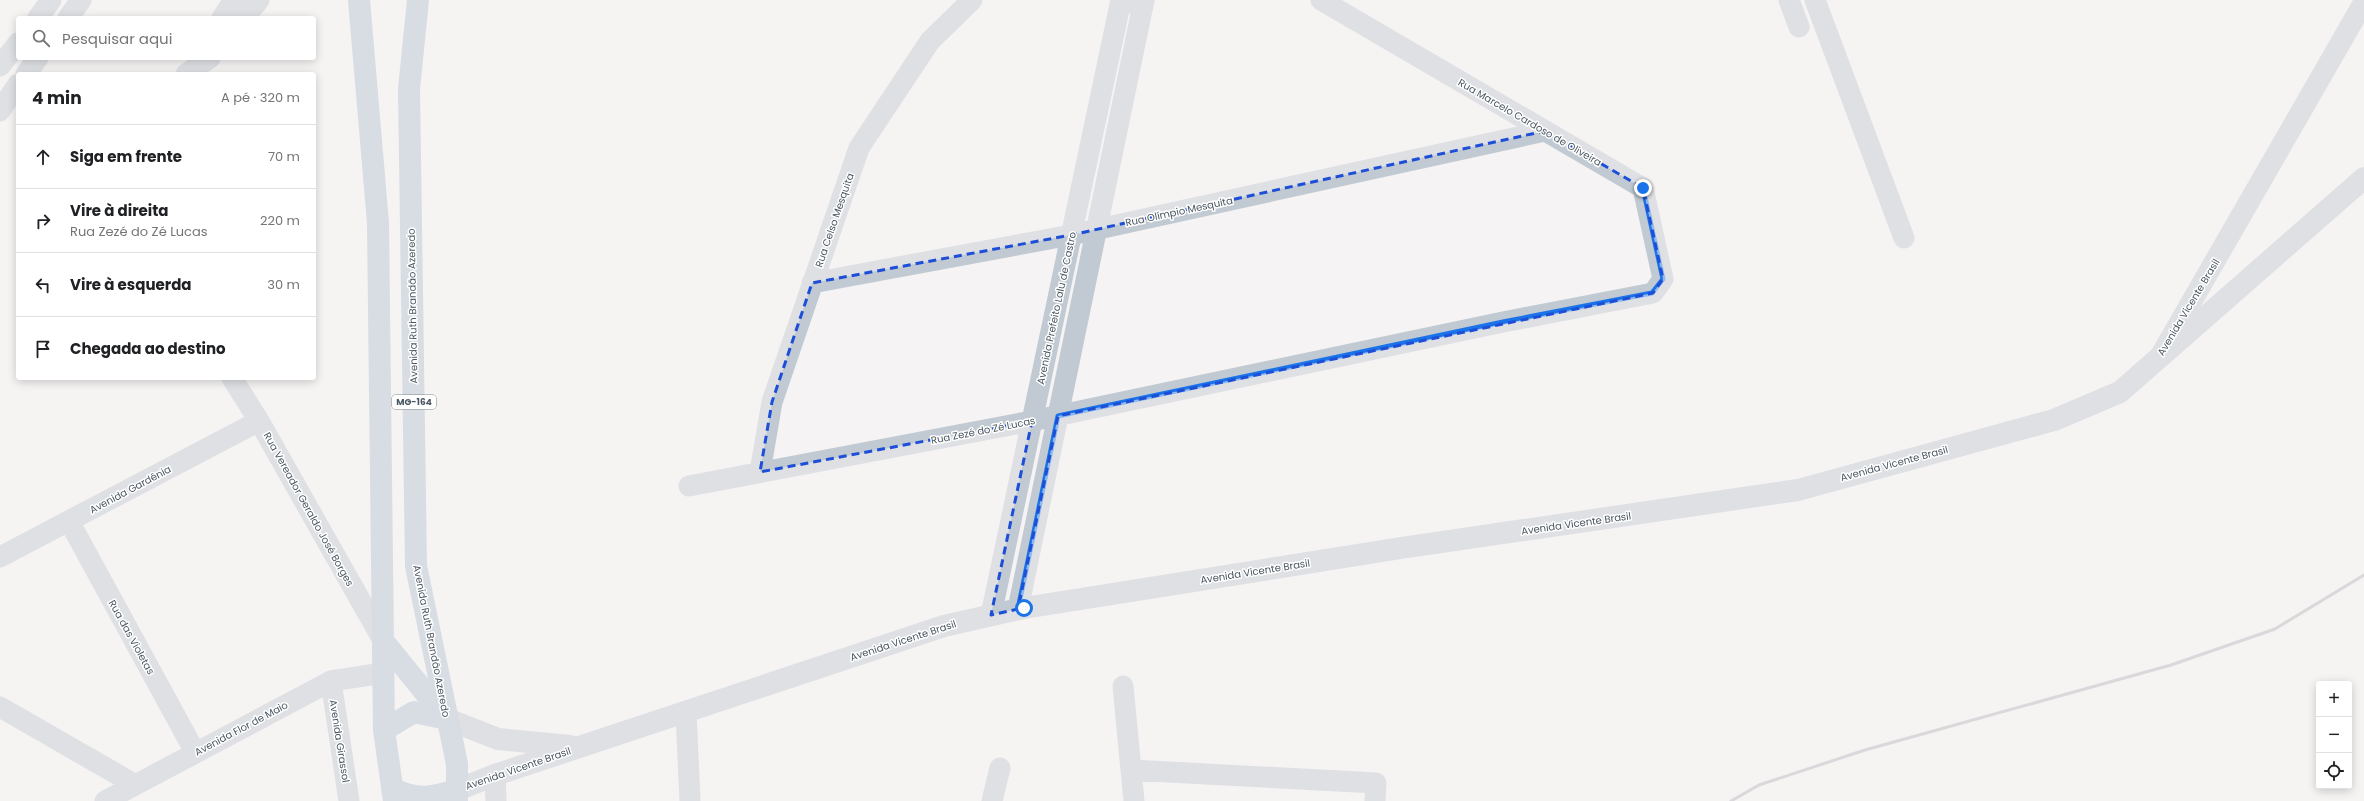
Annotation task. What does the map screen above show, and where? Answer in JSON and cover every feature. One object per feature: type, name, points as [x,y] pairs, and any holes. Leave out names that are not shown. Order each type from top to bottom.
[{"type":"main road","name":"MG-164","points":[[359,0],[378,224],[384,730],[394,795]]},
{"type":"main road","name":"Avenida Ruth Brandão Azeredo","points":[[418,0],[409,89],[416,566],[457,764],[457,795]]},
{"type":"main road","points":[[384,642],[448,719]]},
{"type":"main road","points":[[384,730],[414,712],[448,719]]},
{"type":"main road","points":[[394,795],[429,798],[457,795]]},
{"type":"street","points":[[40,16],[52,0]]},
{"type":"street","points":[[69,16],[81,0]]},
{"type":"street","points":[[223,16],[234,0]]},
{"type":"street","points":[[246,16],[259,0]]},
{"type":"street","name":"Rua Celso Mesquita","points":[[760,472],[772,402],[859,148],[930,41],[972,0]]},
{"type":"street","points":[[1018,609],[1144,3],[1121,0]]},
{"type":"street","name":"Avenida Prefeito Lalu de Castro","points":[[991,615],[1121,0]]},
{"type":"street","name":"Rua Marcelo Cardoso de Oliveira","points":[[1321,0],[1643,188],[1663,279],[1652,293]]},
{"type":"street","points":[[1789,0],[1799,27]]},
{"type":"street","points":[[1815,0],[1904,238]]},
{"type":"street","name":"Avenida Vicente Brasil","points":[[457,795],[495,775],[944,626],[1018,609],[1393,550],[1798,490],[2054,420],[2120,392],[2162,353],[2364,2]]},
{"type":"street","points":[[0,66],[16,46]]},
{"type":"street","points":[[28,72],[36,60]]},
{"type":"street","points":[[186,72],[193,60]]},
{"type":"street","points":[[188,72],[207,60]]},
{"type":"street","name":"Rua Olímpio Mesquita","points":[[812,283],[1071,236],[1545,131]]},
{"type":"street","points":[[2162,353],[2364,178]]},
{"type":"street","name":"Rua Zezé do Zé Lucas","points":[[689,486],[1058,416],[1495,323],[1652,293]]},
{"type":"street","name":"Rua Vereador Geraldo José Borges","points":[[233,380],[259,421],[384,642]]},
{"type":"street","name":"Avenida Gardênia","points":[[0,557],[259,421]]},
{"type":"street","name":"Rua das Violetas","points":[[69,521],[195,752]]},
{"type":"street","name":"Avenida Flor de Maio","points":[[105,801],[134,784],[331,681],[383,673]]},
{"type":"street","name":"Avenida Girassol","points":[[331,681],[349,801]]},
{"type":"street","points":[[1123,686],[1134,801]]},
{"type":"street","points":[[0,707],[134,784]]},
{"type":"street","points":[[686,712],[690,801]]},
{"type":"street","name":"Avenida Vicente Brasil","points":[[448,719],[498,739],[579,747]]},
{"type":"street","points":[[992,801],[1000,768]]},
{"type":"street","points":[[1131,770],[1375,792]]},
{"type":"street","points":[[495,775],[496,801]]},
{"type":"highlighted area","points":[[1545,131],[1643,188],[1663,279],[1653,293],[1058,416],[1018,609],[991,615],[1032,421],[760,472],[772,402],[812,283],[1071,235]]},
{"type":"railway","points":[[1731,801],[1759,785],[1865,750],[2171,665],[2275,629],[2364,575]]},
{"type":"route","points":[[1024,608],[1018,609],[1058,416],[1503,322],[1652,293],[1663,279],[1643,188]]}]
